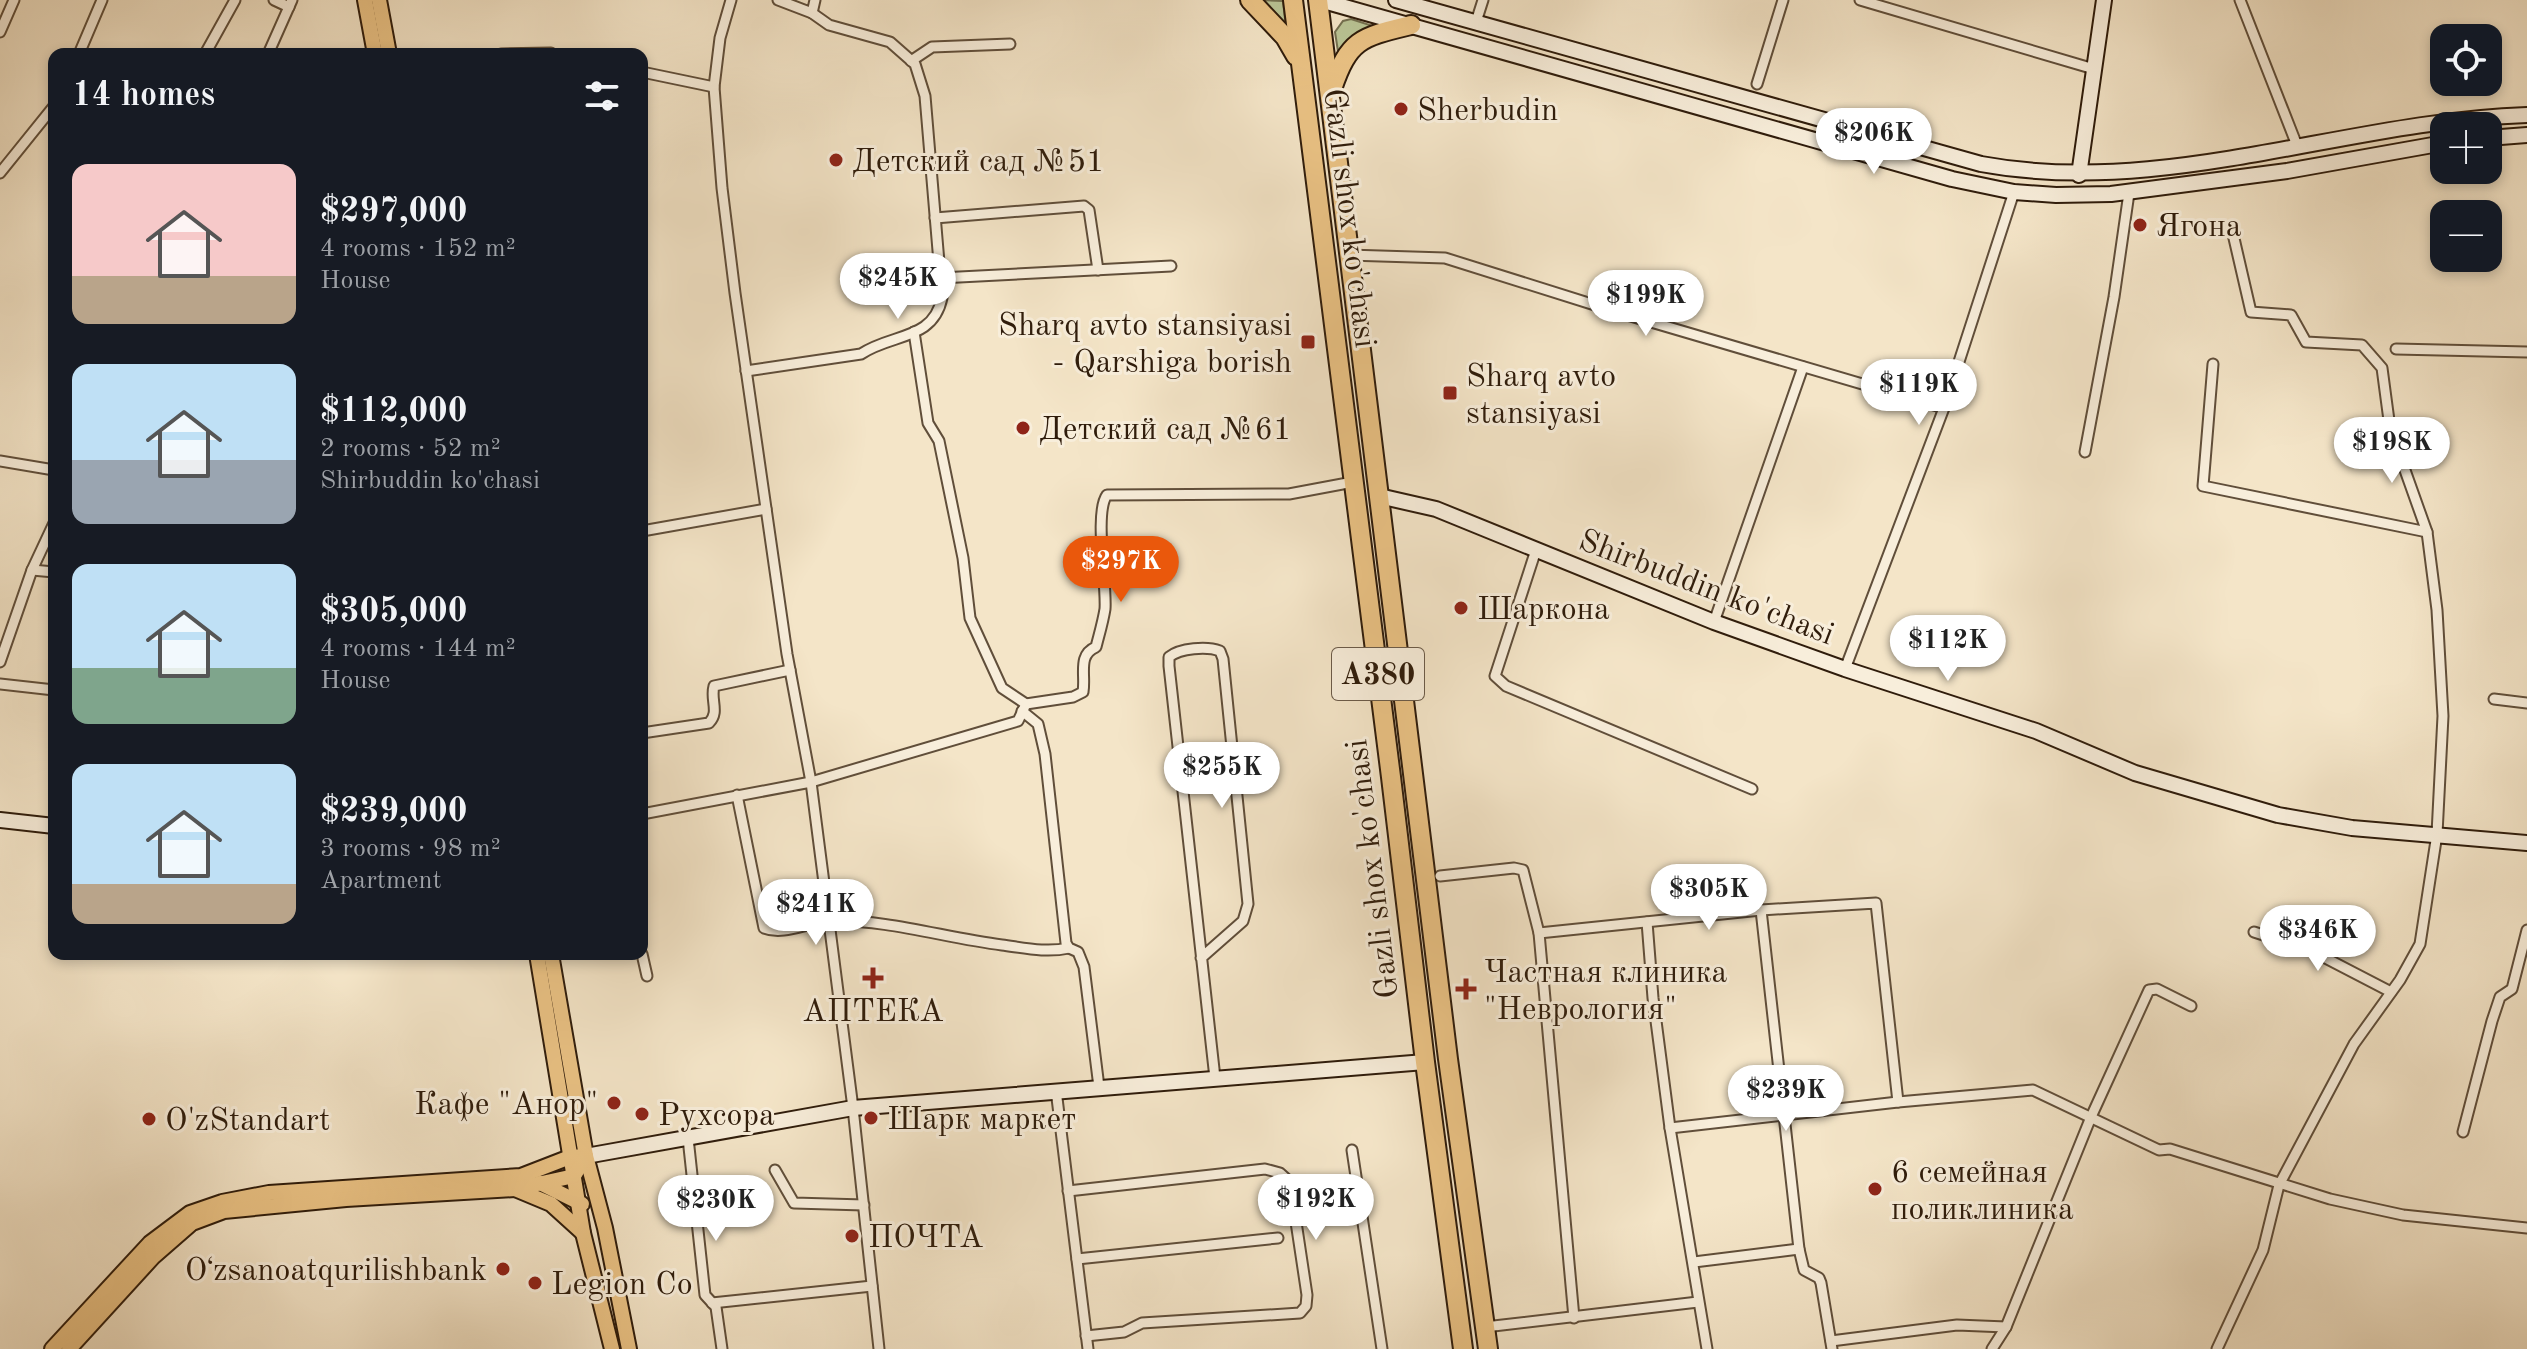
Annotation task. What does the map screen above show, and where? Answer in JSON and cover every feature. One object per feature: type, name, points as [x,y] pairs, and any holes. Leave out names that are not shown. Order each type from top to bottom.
[{"type":"highway","points":[[1250,0],[1285,37],[1301,65]]},
{"type":"highway","name":"Gazli shox ko'chasi","points":[[1293,0],[1463,1349]]},
{"type":"highway","name":"Gazli shox ko'chasi","points":[[1319,0],[1448,1059],[1488,1349]]},
{"type":"highway","points":[[1330,95],[1340,67],[1354,44],[1374,33],[1411,25]]},
{"type":"main road","points":[[365,0],[374,48]]},
{"type":"main road","points":[[379,0],[388,48]]},
{"type":"main road","points":[[1319,0],[1952,179],[2014,192],[2084,196],[2129,193],[2248,177],[2430,145]]},
{"type":"main road","points":[[1396,0],[1981,164],[2034,173],[2079,175],[2245,157],[2453,121],[2527,115]]},
{"type":"main road","points":[[2079,175],[2104,0]]},
{"type":"main road","points":[[2502,137],[2527,135]]},
{"type":"main road","points":[[2245,157],[2248,177]]},
{"type":"main road","name":"Shirbuddin ko'chasi","points":[[1379,496],[1436,509],[1714,622],[1845,669],[2036,731],[2135,773],[2278,815],[2352,828],[2527,843]]},
{"type":"main road","points":[[0,820],[48,825]]},
{"type":"main road","points":[[538,960],[583,1233],[612,1349]]},
{"type":"main road","points":[[552,960],[586,1156],[605,1228],[629,1349]]},
{"type":"main road","points":[[69,1349],[153,1257],[192,1223],[224,1211],[518,1182],[570,1157],[853,1108],[1425,1062]]},
{"type":"main road","points":[[52,1349],[150,1243],[190,1213],[222,1202],[269,1193],[543,1183],[574,1176],[586,1156]]},
{"type":"main road","points":[[518,1182],[551,1204],[583,1233]]},
{"type":"main road","points":[[543,1183],[598,1215],[605,1228]]},
{"type":"street","points":[[0,32],[14,0]]},
{"type":"street","points":[[82,48],[102,0]]},
{"type":"street","points":[[208,48],[235,0]]},
{"type":"street","points":[[271,48],[291,4],[274,0]]},
{"type":"street","points":[[731,0],[720,38],[714,87],[722,188],[790,670],[811,782],[853,1108],[879,1349]]},
{"type":"street","points":[[746,371],[861,354],[926,328],[939,313],[942,298],[925,96],[915,64],[890,42],[829,25],[812,13],[778,0]]},
{"type":"street","points":[[812,13],[815,0]]},
{"type":"street","points":[[1476,22],[1483,0]]},
{"type":"street","points":[[1757,84],[1783,0]]},
{"type":"street","points":[[1860,0],[2094,69]]},
{"type":"street","points":[[2240,0],[2298,148]]},
{"type":"street","points":[[911,61],[932,47],[1010,44]]},
{"type":"street","points":[[648,73],[714,87]]},
{"type":"street","points":[[0,173],[48,113]]},
{"type":"street","points":[[1845,669],[1944,408],[2014,192]]},
{"type":"street","points":[[2085,452],[2114,297],[2129,193]]},
{"type":"street","points":[[935,218],[1084,206],[1089,210],[1098,270]]},
{"type":"street","points":[[2217,1349],[2263,1250],[2279,1185],[2354,1044],[2420,944],[2437,834],[2443,716],[2437,610],[2427,532],[2390,428],[2382,368],[2362,345],[2306,342],[2291,315],[2251,312],[2233,234]]},
{"type":"street","points":[[1348,255],[1445,258],[1944,408]]},
{"type":"street","points":[[940,278],[1171,266]]},
{"type":"street","points":[[914,332],[928,423],[939,441],[963,558],[970,618],[1002,688],[1038,724],[1045,754],[1069,948]]},
{"type":"street","points":[[2396,349],[2527,352]]},
{"type":"street","points":[[2213,364],[2203,486],[2427,532]]},
{"type":"street","points":[[1714,622],[1803,367]]},
{"type":"street","points":[[0,461],[48,469]]},
{"type":"street","points":[[1024,708],[1083,692],[1083,659],[1089,650],[1096,647],[1105,608],[1102,529],[1103,499],[1107,495],[1289,494],[1353,482]]},
{"type":"street","points":[[648,530],[766,509]]},
{"type":"street","points":[[0,662],[32,570],[48,536]]},
{"type":"street","points":[[1536,550],[1495,676],[1506,686],[1752,789]]},
{"type":"street","points":[[32,570],[48,571]]},
{"type":"street","points":[[1201,958],[1243,921],[1248,904],[1223,659],[1220,651],[1213,648],[1175,652],[1169,657],[1201,958],[1215,1078]]},
{"type":"street","points":[[648,732],[709,723],[716,712],[712,693],[714,686],[790,670]]},
{"type":"street","points":[[0,684],[48,689]]},
{"type":"street","points":[[2494,699],[2527,703]]},
{"type":"street","points":[[648,813],[811,782],[1018,721],[1024,708]]},
{"type":"street","points":[[737,795],[759,916],[764,928],[773,931],[829,921],[894,926],[1051,952],[1069,948],[1078,952],[1084,967],[1099,1087]]},
{"type":"street","points":[[1440,876],[1514,868],[1523,870],[1539,933],[1574,1318]]},
{"type":"street","points":[[1539,933],[1761,910],[1876,903],[1898,1102]]},
{"type":"street","points":[[1761,910],[1799,1249],[1804,1270],[1819,1278],[1821,1283],[1832,1345],[1957,1325],[2006,1327]]},
{"type":"street","points":[[1647,922],[1653,998],[1670,1128],[1707,1349]]},
{"type":"street","points":[[2463,1132],[2492,1021],[2500,997],[2512,989],[2527,930]]},
{"type":"street","points":[[2254,932],[2310,950],[2391,992]]},
{"type":"street","points":[[643,960],[647,976]]},
{"type":"street","points":[[1992,1349],[2006,1327],[2091,1117],[2149,990],[2157,989],[2191,1006]]},
{"type":"street","points":[[1056,1090],[1088,1349]]},
{"type":"street","points":[[1670,1128],[2033,1090],[2159,1150],[2170,1149],[2279,1185],[2403,1215],[2527,1228]]},
{"type":"street","points":[[688,1138],[705,1295],[717,1311],[722,1349]]},
{"type":"street","points":[[1352,1150],[1382,1349]]},
{"type":"street","points":[[1068,1191],[1265,1169],[1280,1173],[1290,1182],[1307,1295],[1306,1306],[1300,1313],[1142,1323],[1124,1332],[1086,1336]]},
{"type":"street","points":[[775,1170],[794,1203],[864,1205]]},
{"type":"street","points":[[1077,1259],[1278,1238]]},
{"type":"street","points":[[1694,1262],[1799,1249]]},
{"type":"street","points":[[712,1303],[872,1286]]},
{"type":"street","points":[[1485,1327],[1698,1302]]},
{"type":"green space","points":[[1260,0],[1283,1],[1286,28]]},
{"type":"green space","points":[[1351,19],[1379,28],[1339,58],[1335,32],[1343,21]]},
{"type":"place","name":"Sherbudin","points":[[1401,109]]},
{"type":"place","name":"Детский сад №51","points":[[836,160]]},
{"type":"place","name":"Ягона","points":[[2140,225]]},
{"type":"place","name":"Sharq avto stansiyasi - Qarshiga borish","points":[[1308,342]]},
{"type":"place","name":"Sharq avto stansiyasi","points":[[1450,393]]},
{"type":"place","name":"Детский сад №61","points":[[1023,428]]},
{"type":"place","name":"Шаркона","points":[[1461,608]]},
{"type":"place","name":"АПТЕКА","points":[[873,978]]},
{"type":"place","name":"Частная клиника \"Неврология\"","points":[[1466,989]]},
{"type":"place","name":"Кафе \"Анор\"","points":[[614,1103]]},
{"type":"place","name":"Рухсора","points":[[642,1114]]},
{"type":"place","name":"Шарк маркет","points":[[871,1118]]},
{"type":"place","name":"O'zStandart","points":[[149,1119]]},
{"type":"place","name":"6 семейная поликлиника","points":[[1875,1189]]},
{"type":"place","name":"ПОЧТА","points":[[852,1236]]},
{"type":"place","name":"Oʻzsanoatqurilishbank","points":[[503,1269]]},
{"type":"place","name":"Legion Co","points":[[535,1283]]}]
